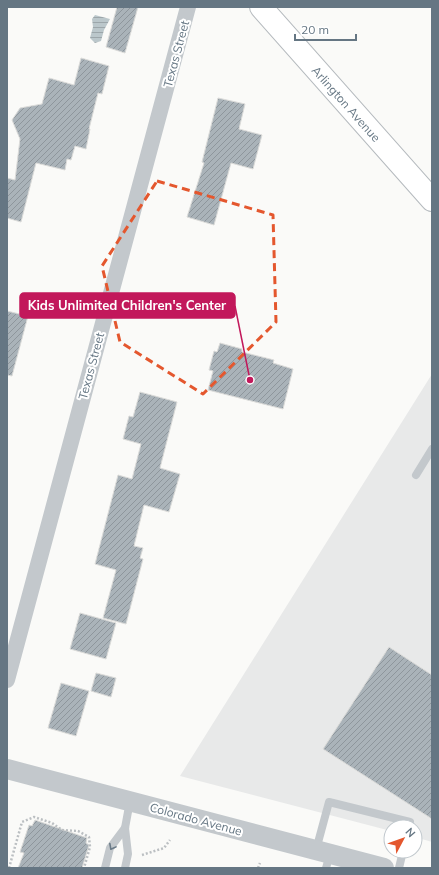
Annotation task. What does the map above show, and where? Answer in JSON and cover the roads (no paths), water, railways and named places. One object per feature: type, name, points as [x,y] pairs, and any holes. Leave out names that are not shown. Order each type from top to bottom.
[{"type":"main road","name":"Arlington Avenue","points":[[261,7],[432,200]]},
{"type":"street","name":"Texas Street","points":[[7,680],[188,7]]},
{"type":"street","name":"Colorado Avenue","points":[[7,769],[130,801],[324,857],[384,868]]},
{"type":"lane","points":[[416,475],[432,449]]},
{"type":"lane","points":[[125,868],[128,854],[125,828],[130,801]]},
{"type":"lane","points":[[324,857],[329,802],[398,819]]},
{"type":"lane","points":[[105,868],[110,848],[125,828]]},
{"type":"place","name":"Kids Unlimited Children's Center","points":[[250,380]]}]
